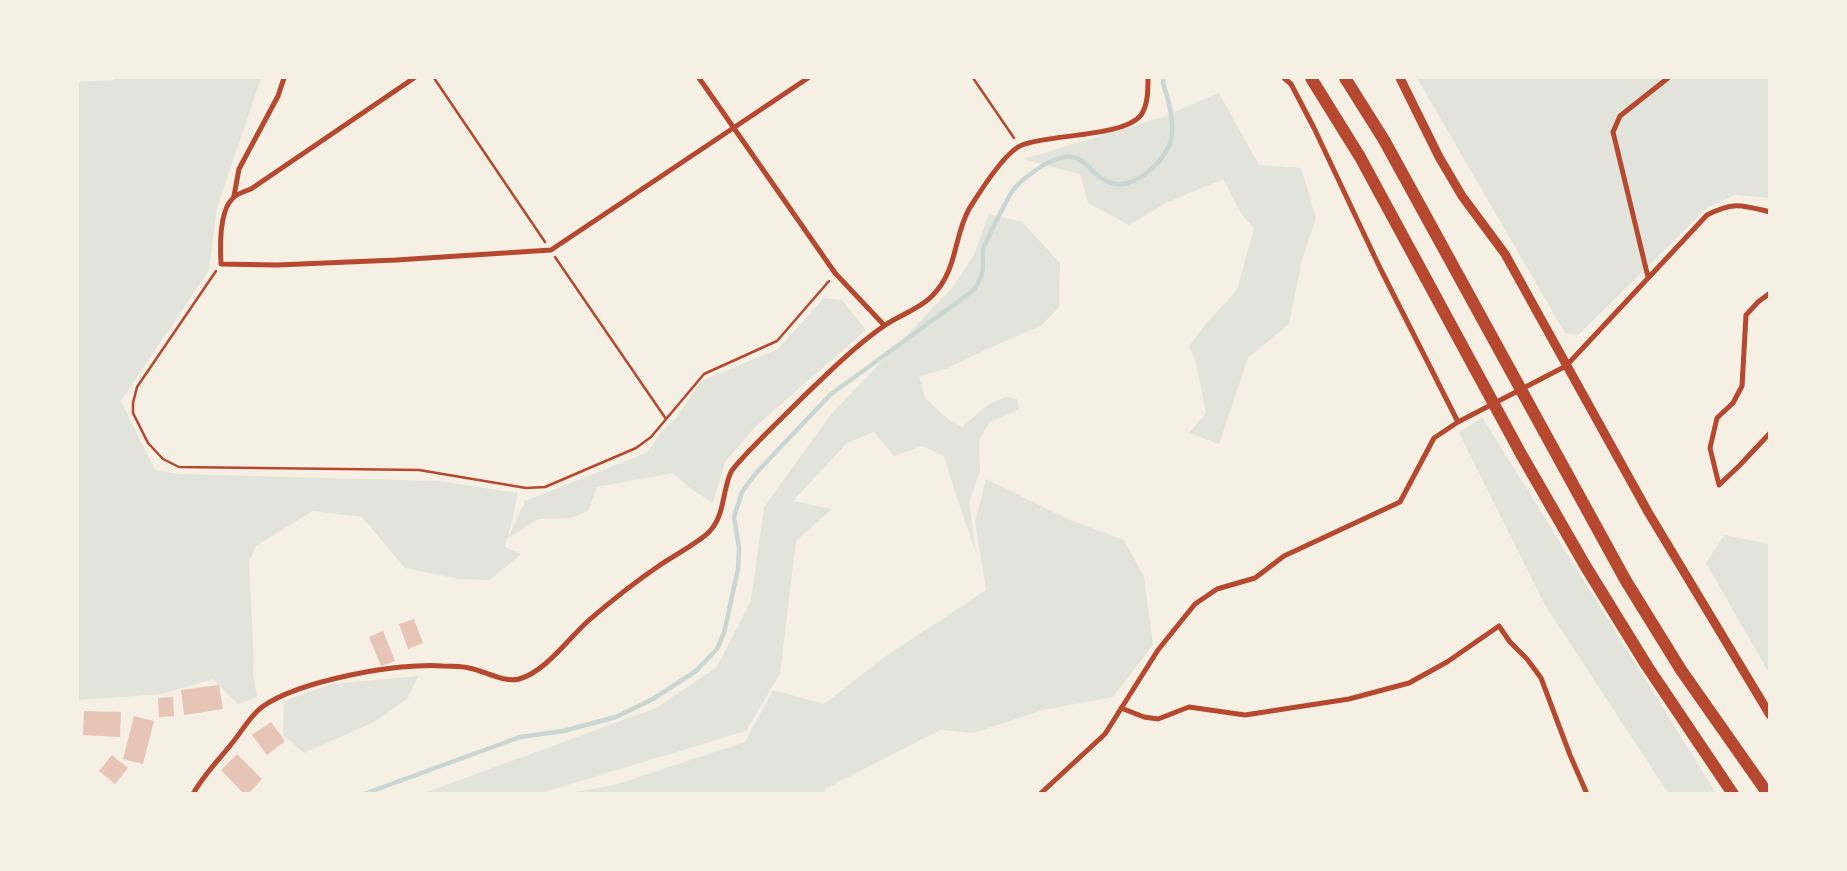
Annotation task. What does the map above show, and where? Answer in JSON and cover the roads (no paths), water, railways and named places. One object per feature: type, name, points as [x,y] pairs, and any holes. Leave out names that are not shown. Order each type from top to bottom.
[{"type":"highway","points":[[1310,78],[1360,157],[1521,454],[1586,567],[1647,666],[1733,794]]},
{"type":"highway","points":[[1345,78],[1384,140],[1626,581],[1681,670],[1768,794]]},
{"type":"street","points":[[284,78],[278,96],[239,169],[234,196],[228,204],[220,233],[221,264],[277,265],[376,261],[551,250],[808,78]]},
{"type":"street","points":[[234,196],[251,189],[414,78]]},
{"type":"street","points":[[699,78],[835,273],[884,325]]},
{"type":"street","points":[[194,794],[201,780],[234,742],[258,710],[293,692],[330,680],[413,665],[469,668],[513,680],[523,678],[537,670],[588,622],[618,597],[653,570],[710,531],[722,510],[732,471],[805,395],[855,348],[884,325],[930,298],[949,273],[967,214],[980,192],[1002,163],[1019,146],[1045,139],[1106,130],[1133,122],[1145,108],[1148,94],[1148,78]]},
{"type":"street","points":[[1284,78],[1291,84],[1314,128],[1380,268],[1458,422]]},
{"type":"street","points":[[1400,78],[1439,157],[1462,196],[1505,254],[1648,512],[1770,715]]},
{"type":"street","points":[[1648,276],[1613,132],[1620,116],[1668,78]]},
{"type":"street","points":[[1040,794],[1105,734],[1158,650],[1195,604],[1217,589],[1255,578],[1284,556],[1400,502],[1434,438],[1458,422],[1566,366],[1707,215],[1722,207],[1740,204],[1770,212]]},
{"type":"street","points":[[1770,293],[1758,302],[1746,316],[1742,386],[1733,403],[1717,418],[1710,448],[1719,485],[1770,433]]},
{"type":"street","points":[[1121,708],[1144,717],[1158,718],[1189,707],[1244,715],[1349,699],[1409,683],[1447,662],[1499,626],[1510,642],[1527,659],[1540,678],[1587,794]]},
{"type":"waterway","points":[[364,794],[520,737],[563,731],[616,717],[653,699],[696,671],[717,649],[724,633],[738,569],[739,548],[734,517],[742,492],[756,473],[830,395],[974,290],[981,275],[983,250],[988,238],[1012,193],[1027,176],[1054,160],[1074,157],[1081,160],[1106,181],[1124,184],[1141,177],[1156,165],[1167,150],[1172,136],[1172,121],[1163,83],[1164,78]]}]
